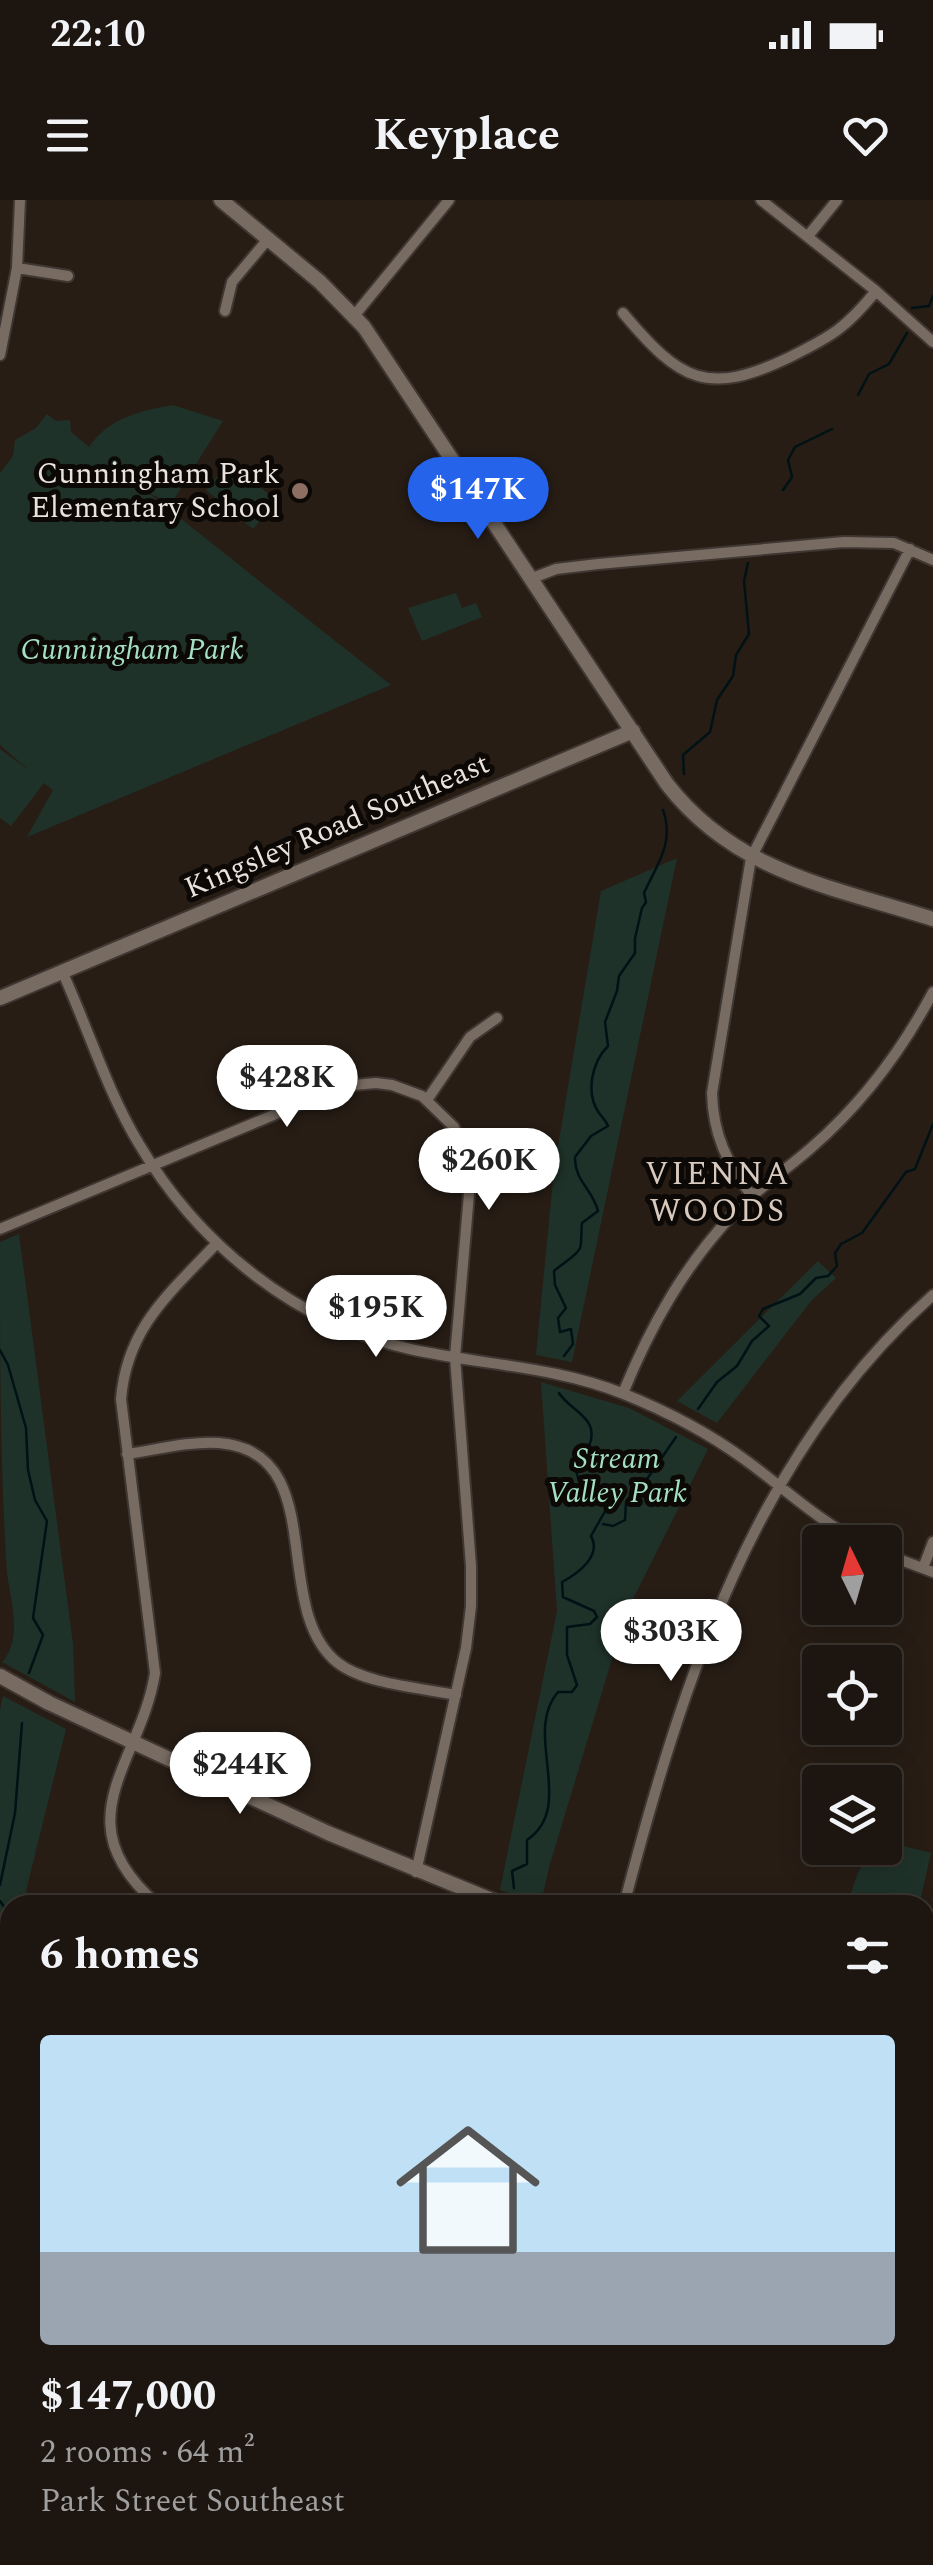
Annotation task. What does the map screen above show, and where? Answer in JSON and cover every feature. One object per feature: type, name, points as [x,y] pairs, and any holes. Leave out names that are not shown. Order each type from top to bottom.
[{"type":"street","points":[[0,355],[18,268],[20,200]]},
{"type":"street","points":[[221,200],[354,316],[677,797],[711,830],[751,858],[806,880],[933,919]]},
{"type":"street","points":[[354,316],[449,200]]},
{"type":"street","points":[[761,200],[876,291],[933,342]]},
{"type":"street","points":[[808,236],[837,200]]},
{"type":"street","points":[[226,312],[232,282],[268,238]]},
{"type":"street","points":[[18,268],[68,276]]},
{"type":"street","points":[[623,314],[667,361],[699,376],[721,380],[750,375],[841,331],[876,291]]},
{"type":"street","points":[[530,579],[566,568],[812,544],[885,542],[933,560]]},
{"type":"street","points":[[752,1196],[734,1173],[722,1148],[715,1127],[712,1093],[751,858],[910,549]]},
{"type":"street","name":"Kingsley Road Southeast","points":[[0,998],[632,731]]},
{"type":"street","points":[[62,972],[123,1114],[152,1165],[217,1243],[270,1286],[328,1319],[384,1342],[563,1374],[623,1393],[688,1424],[742,1458],[830,1525]]},
{"type":"street","points":[[623,1393],[655,1321],[703,1248],[752,1196],[809,1150],[865,1096],[900,1050],[933,992]]},
{"type":"street","points":[[427,1100],[470,1037],[497,1018]]},
{"type":"street","points":[[0,1229],[343,1086],[376,1082],[392,1085],[427,1100],[454,1127],[471,1171],[455,1357],[471,1566],[468,1632],[416,1872]]},
{"type":"street","points":[[149,1895],[126,1870],[114,1839],[113,1788],[152,1690],[154,1656],[121,1399],[127,1362],[153,1312],[217,1243]]},
{"type":"street","points":[[627,1895],[664,1762],[703,1651],[737,1567],[777,1486],[851,1379],[933,1295]]},
{"type":"street","points":[[127,1454],[218,1443],[255,1455],[279,1478],[290,1503],[307,1618],[321,1646],[340,1664],[362,1676],[456,1695]]},
{"type":"street","points":[[902,1560],[928,1570],[933,1542]]},
{"type":"street","points":[[0,1676],[49,1704],[416,1872],[477,1895]]},
{"type":"green space","name":"Cunningham Park","points":[[173,405],[223,421],[171,504],[147,492],[391,685],[27,837],[53,790],[44,783],[11,826],[0,818],[0,749],[30,771],[0,745],[0,473],[13,456],[15,440],[36,428],[47,414],[56,421],[70,420],[71,432],[89,447],[115,423],[137,413]]},
{"type":"green space","points":[[229,462],[277,501],[253,529],[206,490]]},
{"type":"green space","points":[[456,593],[462,608],[476,603],[482,617],[422,641],[408,608]]},
{"type":"green space","name":"Stream Valley Park","points":[[677,858],[572,1362],[536,1355],[554,1170],[601,891]]},
{"type":"green space","points":[[19,1234],[73,1644],[75,1702],[2,1662],[12,1642],[14,1620],[3,1491],[0,1242]]},
{"type":"green space","name":"Stream Valley Park","points":[[818,1261],[836,1278],[811,1301],[717,1423],[677,1401]]},
{"type":"green space","name":"Stream Valley Park","points":[[541,1382],[629,1408],[708,1449],[626,1613],[543,1895],[516,1895],[500,1890],[557,1611]]},
{"type":"green space","points":[[3,1696],[66,1729],[26,1891],[28,1895],[0,1895]]},
{"type":"green space","points":[[902,1846],[931,1853],[921,1895],[851,1895],[863,1865],[902,1865]]},
{"type":"waterway","points":[[912,308],[929,306],[933,296]]},
{"type":"waterway","points":[[858,395],[869,374],[889,364],[907,333]]},
{"type":"waterway","points":[[783,490],[792,477],[788,460],[795,447],[832,429]]},
{"type":"waterway","points":[[684,774],[683,755],[710,732],[717,700],[733,676],[736,655],[749,634],[744,581],[748,563]]},
{"type":"waterway","points":[[564,1356],[573,1344],[571,1329],[560,1332],[558,1318],[566,1308],[555,1285],[554,1271],[578,1251],[582,1223],[598,1211],[577,1172],[575,1157],[591,1136],[608,1126],[595,1105],[592,1078],[608,1046],[605,1022],[619,976],[635,953],[635,938],[646,902],[644,893],[665,844],[663,810]]},
{"type":"waterway","points":[[698,1409],[717,1382],[737,1366],[752,1341],[769,1326],[759,1316],[763,1309],[800,1294],[816,1278],[828,1276],[837,1266],[835,1253],[841,1244],[862,1233],[906,1172],[915,1169],[933,1124]]},
{"type":"waterway","points":[[0,1350],[26,1428],[28,1470],[35,1500],[47,1521],[33,1618],[43,1635],[29,1673]]},
{"type":"waterway","points":[[514,1888],[512,1871],[527,1864],[527,1840],[541,1826],[548,1808],[548,1709],[558,1692],[572,1692],[577,1685],[567,1655],[567,1627],[590,1624],[597,1617],[594,1611],[563,1597],[562,1582],[591,1557],[591,1536],[608,1506],[602,1495],[579,1481],[575,1467],[589,1446],[591,1428],[559,1393]]},
{"type":"waterway","points":[[603,1524],[613,1526],[625,1520],[626,1502],[636,1495],[676,1437]]},
{"type":"waterway","points":[[0,1885],[15,1813],[22,1723]]},
{"type":"place","name":"Cunningham Park Elementary School","points":[[300,491]]},
{"type":"district","name":"VIENNA WOODS","points":[[718,1192]]}]
